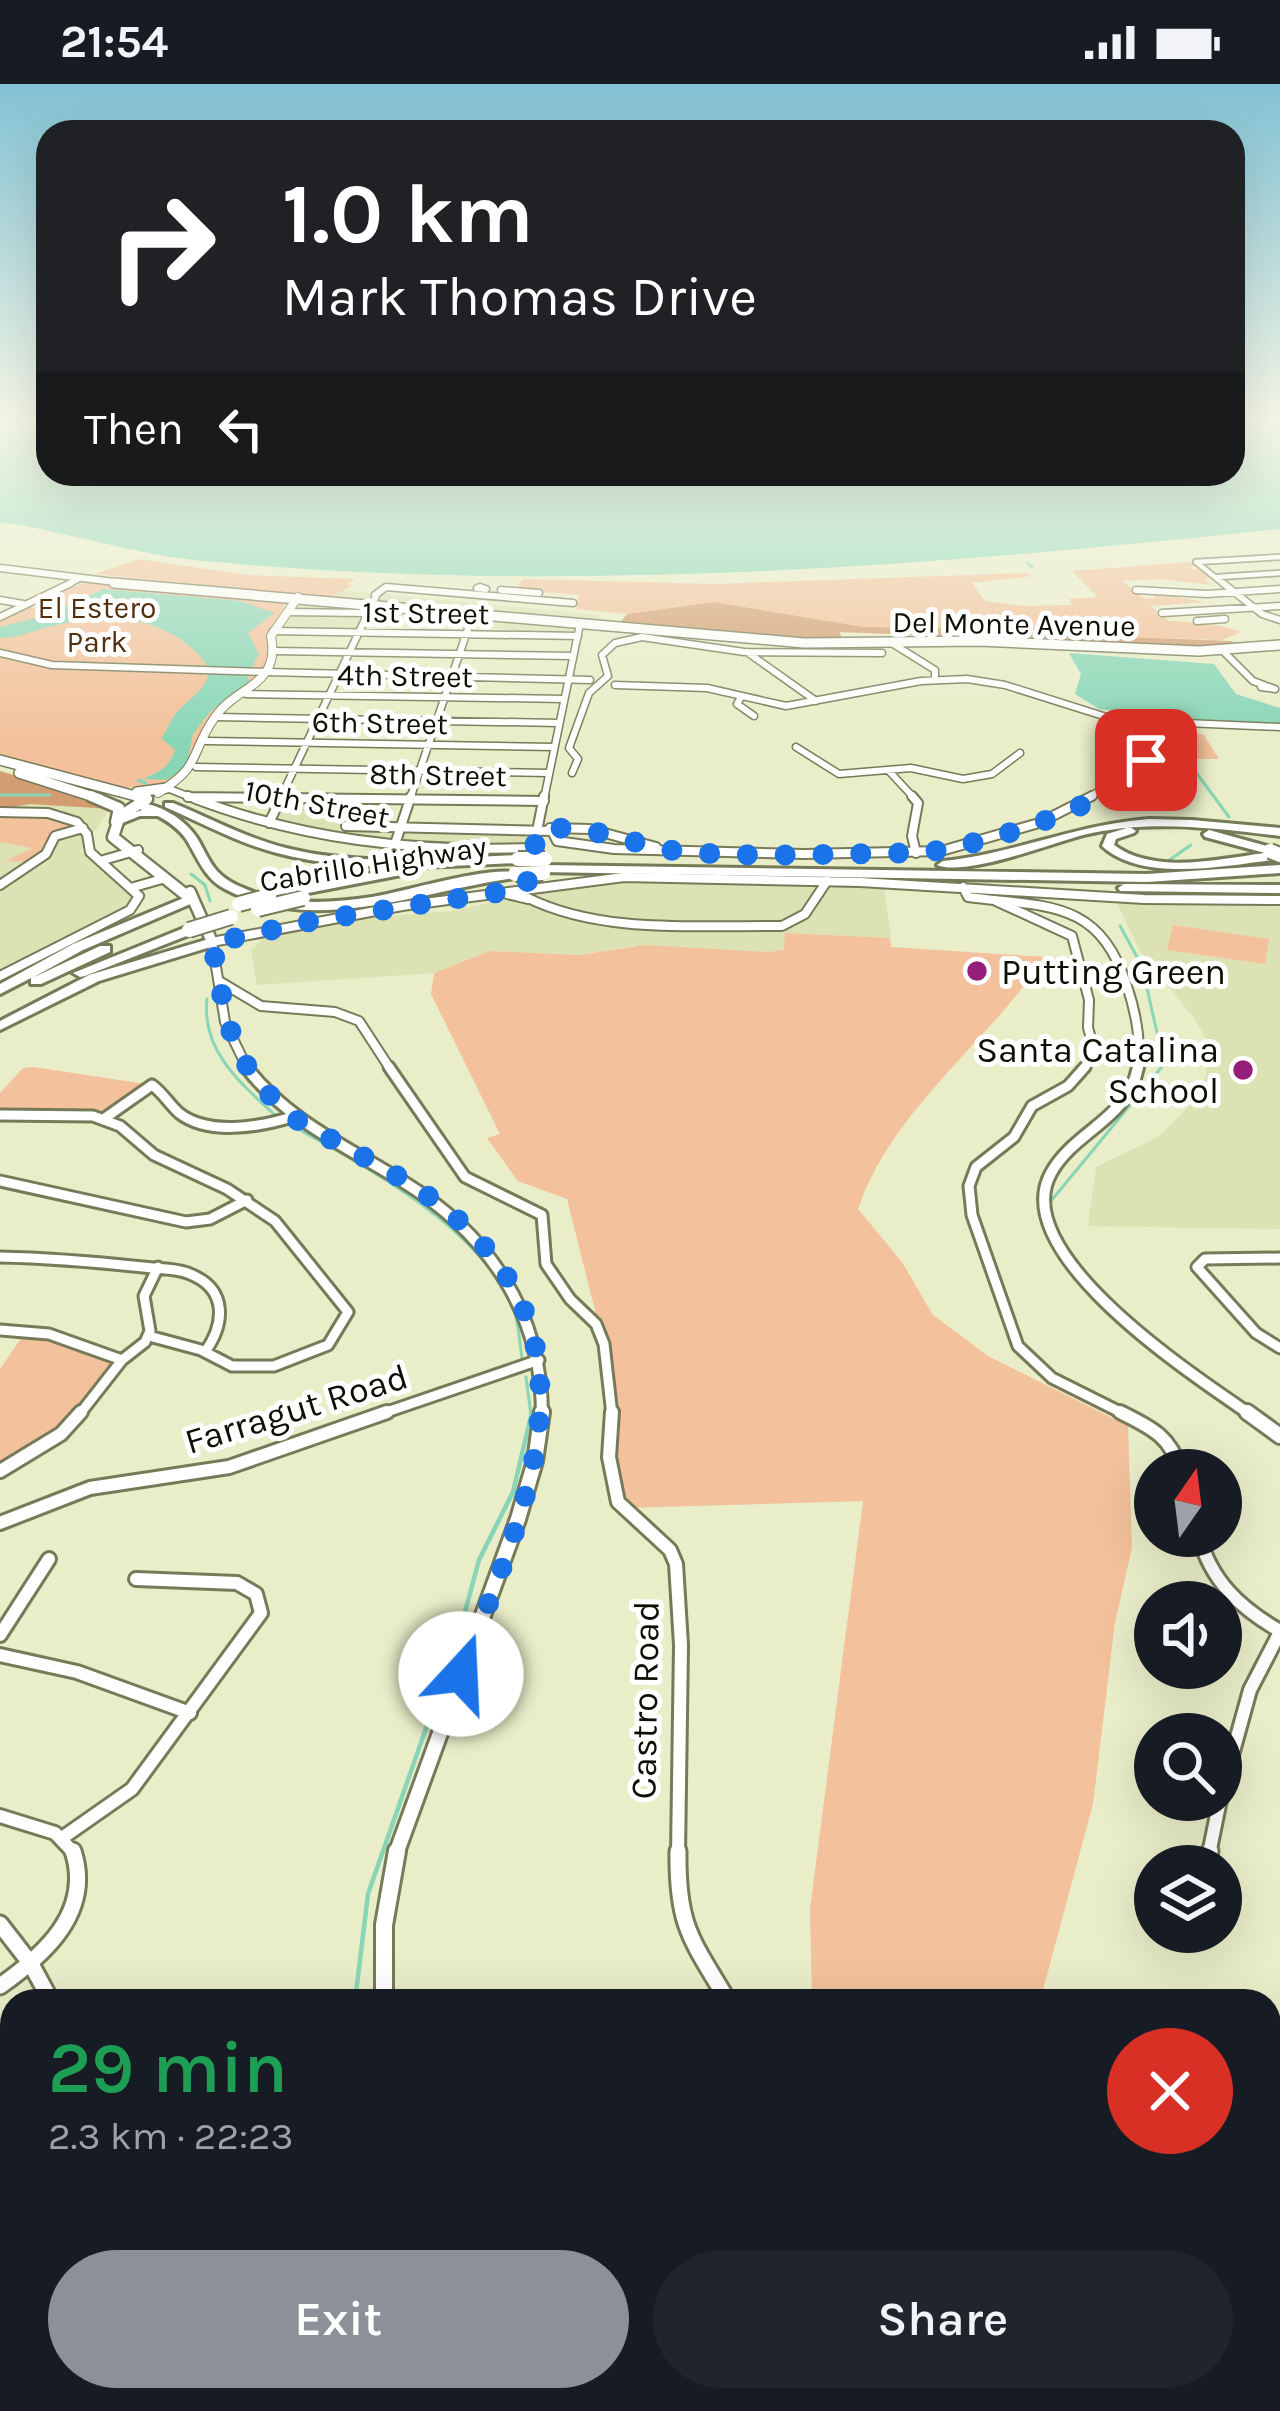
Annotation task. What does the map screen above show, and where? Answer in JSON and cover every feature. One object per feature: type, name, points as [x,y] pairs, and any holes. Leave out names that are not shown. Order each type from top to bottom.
[{"type":"highway","points":[[167,788],[217,879],[276,902],[360,902],[451,881],[530,870]]},
{"type":"highway","points":[[142,801],[271,847],[329,860],[530,870],[1147,878],[1280,873]]},
{"type":"highway","points":[[116,828],[144,812],[184,817]]},
{"type":"highway","points":[[816,867],[970,863],[1103,827],[1158,822],[1280,832]]},
{"type":"highway","points":[[1059,840],[1117,828],[1172,827],[1224,835],[1278,854]]},
{"type":"highway","points":[[1172,830],[1222,837],[1278,854],[1148,864],[1118,856],[1107,842],[1127,831],[1172,830]]},
{"type":"highway","name":"Cabrillo Highway","points":[[0,1016],[89,968],[187,925],[394,882],[596,862],[1114,872],[1278,854]]},
{"type":"highway","name":"Cabrillo Highway","points":[[0,1000],[84,958],[276,895],[387,874],[530,870]]},
{"type":"highway","points":[[864,873],[1152,890],[1280,889]]},
{"type":"highway","points":[[1099,886],[1204,885],[1280,873]]},
{"type":"highway","points":[[0,990],[87,943],[191,899]]},
{"type":"highway","points":[[0,1026],[88,980],[212,943]]},
{"type":"main road","name":"Del Monte Avenue","points":[[0,566],[74,582]]},
{"type":"main road","name":"Del Monte Avenue","points":[[0,566],[74,582],[95,579],[816,646],[988,644],[1225,652],[1280,647]]},
{"type":"main road","points":[[116,828],[142,801],[196,766],[215,717],[267,672],[275,651],[273,631],[298,597]]},
{"type":"main road","points":[[0,764],[115,804],[119,808],[115,840],[191,899],[212,943]]},
{"type":"main road","points":[[0,764],[116,790],[142,801]]},
{"type":"main road","points":[[15,771],[142,801]]},
{"type":"main road","points":[[116,790],[167,788]]},
{"type":"main road","points":[[129,852],[184,885],[193,894],[191,899]]},
{"type":"street","points":[[1280,557],[1195,560],[1256,608],[1280,620]]},
{"type":"street","points":[[1218,577],[1280,573]]},
{"type":"street","points":[[400,589],[410,580]]},
{"type":"street","points":[[0,617],[74,582]]},
{"type":"street","points":[[445,593],[455,585]]},
{"type":"street","points":[[269,823],[366,607],[377,594],[386,587],[445,593],[538,593]]},
{"type":"street","points":[[1136,590],[1280,589]]},
{"type":"street","points":[[505,594],[562,604]]},
{"type":"street","points":[[0,600],[26,604]]},
{"type":"street","points":[[1162,614],[1280,606]]},
{"type":"street","points":[[287,612],[366,607]]},
{"type":"street","points":[[1197,621],[1227,621],[1214,610]]},
{"type":"street","points":[[395,844],[473,614]]},
{"type":"street","points":[[383,1989],[392,1871],[411,1807],[529,1488],[543,1401],[538,1360],[524,1305],[494,1258],[466,1227],[406,1183],[292,1117],[236,1052],[212,943],[312,921],[492,892],[530,870],[580,624]]},
{"type":"street","name":"1st Street","points":[[273,631],[578,636]]},
{"type":"street","points":[[572,773],[578,759],[569,748],[576,725],[589,693],[608,676],[602,664],[604,652],[631,638],[747,652],[882,652]]},
{"type":"street","points":[[890,644],[926,666],[935,678]]},
{"type":"street","points":[[275,651],[573,656]]},
{"type":"street","points":[[747,652],[818,702]]},
{"type":"street","points":[[1225,652],[1262,688],[1276,692]]},
{"type":"street","points":[[0,653],[52,665],[590,680]]},
{"type":"street","points":[[615,685],[711,688],[782,706],[935,678],[1002,683],[1077,710],[1153,725],[1280,727]]},
{"type":"street","points":[[1259,683],[1280,683]]},
{"type":"street","name":"4th Street","points":[[246,694],[564,699]]},
{"type":"street","points":[[740,699],[737,704],[754,716]]},
{"type":"street","points":[[215,717],[560,723]]},
{"type":"street","points":[[538,830],[603,848],[916,853],[952,849],[1033,826],[1112,786],[1145,763],[1153,725]]},
{"type":"street","name":"6th Street","points":[[206,741],[554,747]]},
{"type":"street","points":[[796,747],[835,773],[915,768],[955,778],[980,778],[1020,753]]},
{"type":"street","points":[[196,766],[549,773]]},
{"type":"street","points":[[889,771],[919,806],[912,839],[916,853]]},
{"type":"street","name":"10th Street","points":[[167,788],[269,823],[471,852],[530,870],[603,919],[782,926],[799,921],[818,903],[827,881]]},
{"type":"street","name":"8th Street","points":[[188,797],[544,801]]},
{"type":"street","points":[[0,812],[61,816],[83,829],[97,858],[139,896],[132,908],[0,976]]},
{"type":"street","points":[[594,823],[619,829],[618,836],[603,848]]},
{"type":"street","points":[[346,826],[585,829],[674,851]]},
{"type":"street","points":[[0,886],[46,854],[52,838],[83,829]]},
{"type":"street","points":[[97,858],[129,852]]},
{"type":"street","points":[[530,870],[554,884],[638,877],[827,881],[1144,899],[1280,900]]},
{"type":"street","points":[[134,887],[162,879]]},
{"type":"street","points":[[963,887],[968,897],[1054,908],[1103,933],[1117,958],[1136,1030],[1138,1067],[1128,1096],[1068,1151],[1045,1189],[1044,1214],[1052,1233],[1096,1290],[1144,1335],[1280,1436]]},
{"type":"street","points":[[996,901],[1072,936],[1089,1000],[1088,1028],[1096,1055],[1068,1086],[1032,1106],[1018,1133],[976,1167],[969,1186],[972,1214],[1018,1346],[1052,1378],[1159,1432],[1172,1449]]},
{"type":"street","name":"Castro Road","points":[[219,981],[261,1006],[335,1012],[359,1021],[442,1151],[465,1177],[542,1215],[545,1264],[570,1299],[596,1324],[604,1345],[613,1395],[609,1457],[618,1502],[670,1550],[676,1564],[681,1645],[677,1900],[684,1926],[721,1989]]},
{"type":"street","points":[[105,1118],[152,1084],[180,1114],[196,1121],[259,1126],[292,1117]]},
{"type":"street","points":[[0,1115],[105,1118],[154,1155],[247,1200],[296,1242],[343,1300],[347,1317],[328,1345],[290,1363],[239,1367],[149,1336]]},
{"type":"street","points":[[0,1181],[186,1222],[210,1219],[247,1200]]},
{"type":"street","points":[[0,1257],[158,1267],[194,1276],[221,1306],[222,1329],[205,1352]]},
{"type":"street","points":[[1280,1258],[1205,1259],[1197,1267],[1256,1334],[1280,1348]]},
{"type":"street","points":[[149,1336],[144,1296],[158,1267]]},
{"type":"street","points":[[0,1330],[49,1334],[122,1360]]},
{"type":"street","points":[[0,1471],[61,1434],[100,1394],[122,1360],[149,1336]]},
{"type":"street","name":"Farragut Road","points":[[0,1523],[89,1488],[229,1467],[538,1360]]},
{"type":"street","points":[[1204,1557],[1225,1590],[1280,1632],[1258,1664],[1240,1713]]},
{"type":"street","points":[[0,1634],[49,1559]]},
{"type":"street","points":[[62,1838],[121,1800],[142,1777],[256,1622],[259,1598],[238,1583],[136,1579]]},
{"type":"street","points":[[0,1655],[76,1672],[190,1713]]},
{"type":"street","points":[[0,1816],[34,1824],[62,1838],[76,1855],[75,1884],[59,1935],[31,1964],[0,1986]]},
{"type":"street","points":[[0,1924],[45,1989]]},
{"type":"shaded area","points":[[21,526],[1280,526],[1012,555],[609,576],[339,571],[205,561]]},
{"type":"shaded area","points":[[103,589],[240,601],[274,613],[248,633],[259,654],[247,677],[250,681],[210,712],[193,734],[186,767],[166,780],[143,779],[170,761],[175,750],[161,738],[208,676],[195,651],[161,629],[124,619],[65,623],[0,638],[0,627],[48,615]]},
{"type":"shaded area","points":[[340,590],[598,615],[610,621],[574,624],[573,634],[423,624],[424,617],[365,616],[358,632],[273,631],[301,600],[327,601]]},
{"type":"shaded area","points":[[714,602],[864,627],[1097,629],[1105,636],[1231,641],[1245,648],[840,632],[842,642],[617,626],[627,614]]},
{"type":"shaded area","points":[[1069,653],[1214,664],[1236,694],[1280,708],[1280,723],[1219,726],[1161,717],[1162,723],[1150,715],[1099,709],[1075,694],[1081,674]]},
{"type":"shaded area","points":[[0,771],[110,803],[111,809],[30,804],[0,809]]},
{"type":"shaded area","points":[[0,772],[113,805],[81,851],[130,890],[134,900],[127,909],[0,973]]},
{"type":"shaded area","points":[[286,794],[330,795],[321,814],[365,812],[361,823],[531,827],[526,844],[494,850],[313,831],[275,821]]},
{"type":"shaded area","points":[[656,880],[884,886],[891,938],[786,933],[784,951],[770,952],[632,946],[579,955],[490,951],[434,973],[257,985],[251,950],[269,934],[352,919],[452,911],[577,884]]},
{"type":"shaded area","name":"Santa Catalina School","points":[[1116,901],[1280,907],[1280,1229],[1088,1226],[1096,1167],[1158,1137],[1202,1093],[1211,1047],[1140,951]]},
{"type":"green space","points":[[139,559],[247,575],[355,579],[347,584],[352,586],[329,598],[95,574]]},
{"type":"green space","points":[[1191,562],[1196,566],[1189,568],[1203,570],[1212,578],[1204,579],[1211,585],[1160,579],[1122,581],[1145,599],[1156,598],[1153,594],[1165,589],[1176,597],[1205,602],[1151,606],[1169,621],[1241,632],[1222,640],[1104,636],[1097,629],[864,627],[714,602],[627,614],[576,609],[579,595],[514,589],[524,579],[715,584],[1028,573],[1032,576],[972,583],[985,601],[1072,605],[1069,599],[1098,597],[1072,571]]},
{"type":"green space","name":"El Estero Park","points":[[86,582],[289,599],[267,634],[271,652],[266,671],[215,711],[186,768],[162,784],[118,787],[0,756],[0,620],[28,607],[39,608],[55,598],[51,596]]},
{"type":"green space","points":[[1175,732],[1203,734],[1219,759],[1152,759],[1155,739]]},
{"type":"green space","points":[[0,815],[71,824],[49,837],[46,850],[30,862],[6,861],[32,848],[0,842]]},
{"type":"green space","points":[[1173,925],[1269,939],[1265,964],[1167,950]]},
{"type":"green space","points":[[785,933],[890,938],[891,947],[1045,957],[893,1140],[858,1209],[902,1262],[933,1315],[988,1356],[1128,1426],[1132,1548],[1115,1622],[1093,1804],[1043,1989],[812,1989],[810,1909],[863,1501],[623,1508],[601,1334],[567,1199],[518,1181],[487,1138],[500,1134],[431,994],[434,973],[490,951],[579,955],[645,945],[784,950]]},
{"type":"green space","points":[[23,1068],[152,1085],[105,1118],[0,1115],[0,1093]]},
{"type":"green space","points":[[27,1330],[122,1360],[61,1434],[0,1471],[0,1369]]},
{"type":"waterway","points":[[1028,563],[1032,567]]},
{"type":"waterway","points":[[1189,763],[1229,817]]},
{"type":"waterway","points":[[138,780],[146,783]]},
{"type":"waterway","points":[[0,795],[49,795]]},
{"type":"waterway","points":[[1168,861],[1191,845]]},
{"type":"waterway","points":[[191,874],[205,885],[210,901]]},
{"type":"waterway","points":[[1051,1201],[1164,1064],[1142,966],[1120,926]]},
{"type":"waterway","points":[[207,999],[210,1034],[217,1050],[237,1078],[275,1115]]},
{"type":"waterway","points":[[289,1124],[414,1199],[471,1247],[511,1303],[522,1358]]},
{"type":"waterway","points":[[1041,1217],[1048,1233]]},
{"type":"waterway","points":[[526,1377],[531,1415]]},
{"type":"waterway","points":[[356,1989],[368,1894],[459,1634],[479,1560],[513,1492],[532,1412]]},
{"type":"place","name":"Putting Green","points":[[977,971]]},
{"type":"place","name":"Santa Catalina School","points":[[1243,1070]]},
{"type":"route","points":[[461,1674],[529,1488],[537,1453],[543,1401],[524,1305],[480,1241],[445,1208],[292,1117],[273,1100],[244,1066],[228,1034],[212,943],[312,921],[526,888],[538,830],[546,828],[590,829],[689,852],[921,853],[952,849],[1039,824],[1117,784],[1146,760]]}]
